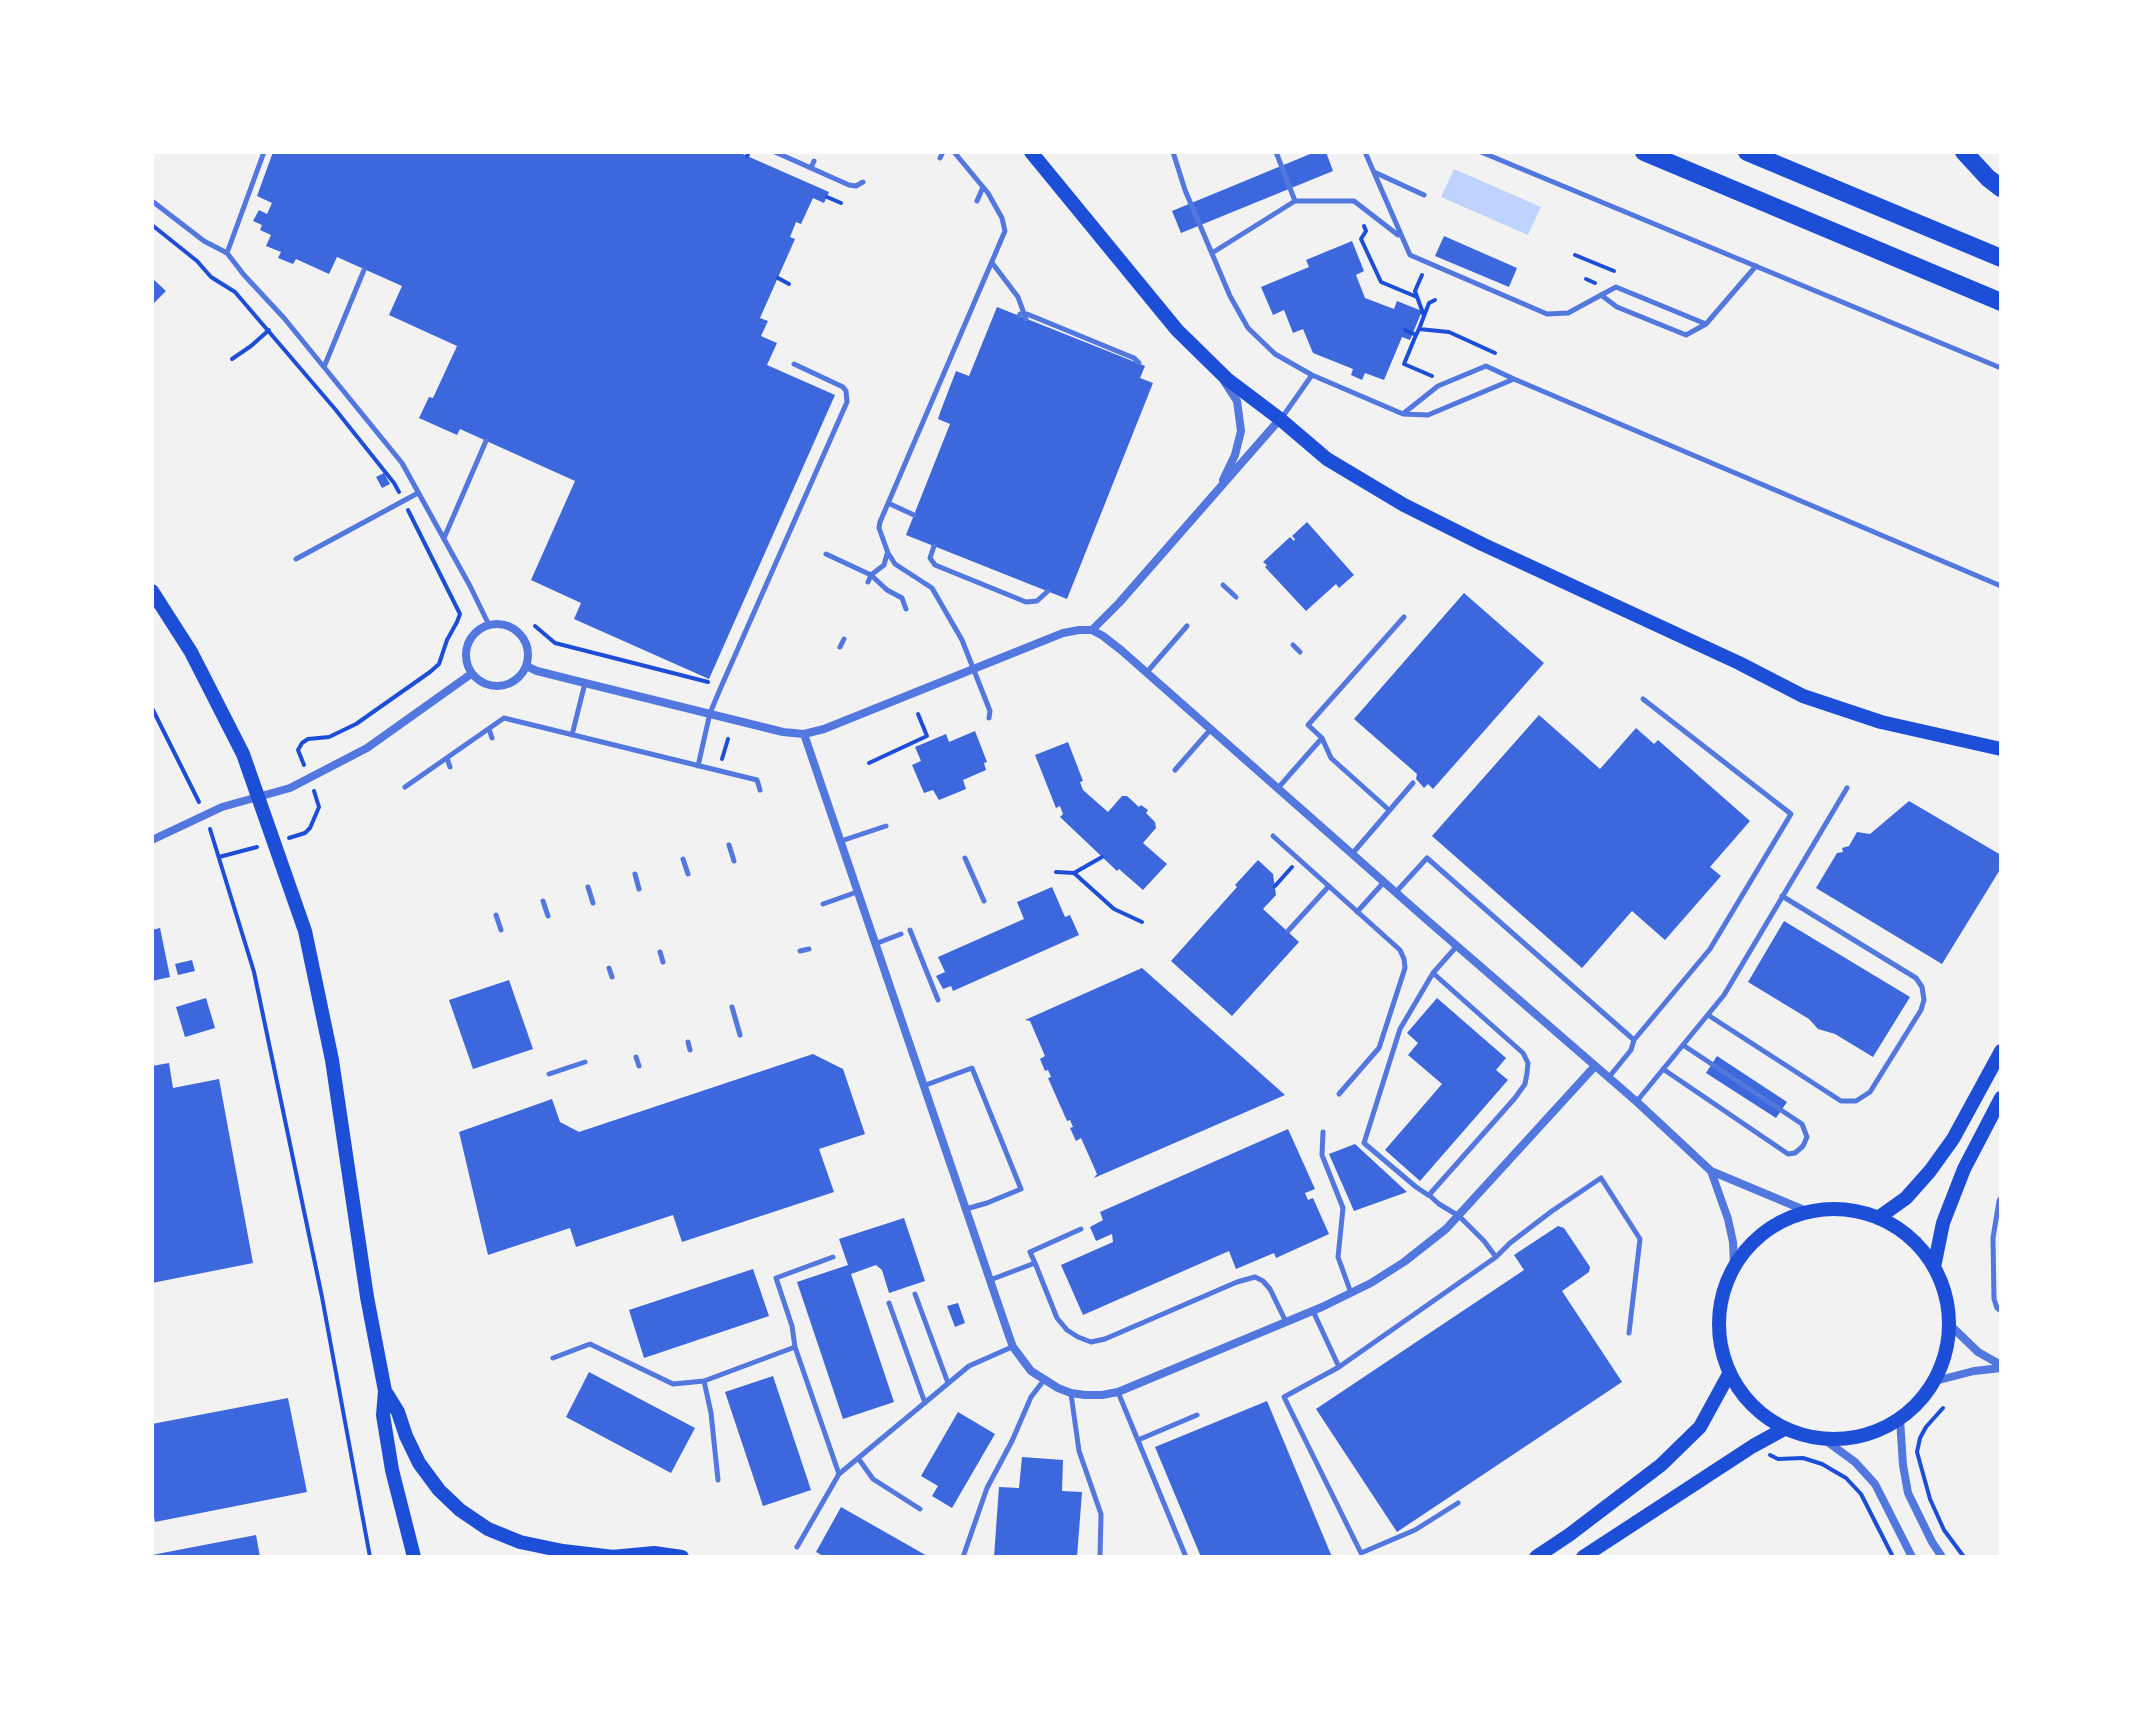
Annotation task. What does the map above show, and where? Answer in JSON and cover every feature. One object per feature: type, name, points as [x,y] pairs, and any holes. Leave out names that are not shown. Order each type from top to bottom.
[{"type":"highway","points":[[1644,152],[2001,302]]},
{"type":"highway","points":[[1747,152],[2001,258]]},
{"type":"highway","points":[[1964,152],[2001,188]]},
{"type":"main road","points":[[1031,152],[1177,330],[1227,379],[1327,459],[1404,505],[1482,544],[1739,663],[1803,696],[1881,722],[2001,749]]},
{"type":"main road","points":[[152,591],[191,652],[243,754],[305,931],[332,1060],[367,1297],[385,1391],[383,1415],[395,1484],[414,1557]]},
{"type":"main road","points":[[1878,1218],[1906,1198],[1930,1171],[1953,1139],[2001,1051]]},
{"type":"main road","points":[[1934,1267],[1943,1223],[1964,1169],[2001,1098]]},
{"type":"main road","points":[[1844,1210],[1878,1218],[1910,1238],[1934,1267],[1945,1294],[1949,1324],[1946,1353],[1935,1381],[1900,1419],[1864,1436],[1825,1440],[1784,1429],[1752,1407],[1729,1374],[1718,1338],[1720,1300],[1734,1265],[1754,1241],[1779,1223],[1809,1212],[1844,1210]]},
{"type":"main road","points":[[1536,1557],[1661,1465],[1700,1427],[1729,1374]]},
{"type":"main road","points":[[385,1391],[398,1412],[419,1463],[439,1490],[460,1510],[488,1529],[520,1542],[563,1551],[613,1557],[654,1553],[682,1557]]},
{"type":"main road","points":[[1583,1557],[1784,1429]]},
{"type":"street","points":[[1214,367],[1237,401],[1241,431],[1235,455],[1219,489]]},
{"type":"street","points":[[1092,630],[1280,419]]},
{"type":"street","points":[[489,625],[508,626],[523,638],[527,647],[526,666],[515,681],[506,685],[487,685],[471,674],[467,665],[467,645],[480,629],[489,625]]},
{"type":"street","points":[[526,666],[783,732],[804,734],[837,724],[1063,633],[1092,630],[1147,672],[1637,1102],[1711,1171],[1809,1212]]},
{"type":"street","points":[[152,840],[222,807],[290,788],[367,748],[471,674]]},
{"type":"street","points":[[804,734],[1013,1347],[1031,1371],[1071,1393],[1102,1395],[1118,1392],[1352,1294],[1404,1262],[1459,1216],[1595,1066]]},
{"type":"street","points":[[1711,1171],[1728,1219],[1734,1265]]},
{"type":"street","points":[[1949,1324],[1978,1352],[2001,1367]]},
{"type":"street","points":[[1935,1381],[2001,1367]]},
{"type":"street","points":[[1900,1419],[1908,1493],[1942,1557]]},
{"type":"street","points":[[1825,1440],[1855,1462],[1875,1484],[1912,1557]]},
{"type":"lane","points":[[227,253],[264,152]]},
{"type":"lane","points":[[775,152],[849,185],[856,186],[863,182]]},
{"type":"lane","points":[[954,152],[983,187],[1005,224],[1003,239],[879,528],[895,564],[932,588],[962,640],[990,711],[989,718]]},
{"type":"lane","points":[[1173,152],[1185,190],[1230,296],[1248,328],[1275,354],[1312,375],[1403,414],[1428,415],[1514,379]]},
{"type":"lane","points":[[1276,152],[1295,201]]},
{"type":"lane","points":[[1365,152],[1410,255],[1547,314],[1568,313],[1616,287],[1706,324]]},
{"type":"lane","points":[[1481,152],[2001,368]]},
{"type":"lane","points":[[811,168],[814,161]]},
{"type":"lane","points":[[1374,172],[1424,195]]},
{"type":"lane","points":[[977,201],[983,187]]},
{"type":"lane","points":[[152,201],[204,241],[227,253],[402,463],[489,625]]},
{"type":"lane","points":[[1212,253],[1295,201],[1354,201],[1401,237]]},
{"type":"lane","points":[[993,263],[1018,297],[1026,319]]},
{"type":"lane","points":[[1601,295],[1617,307],[1686,335],[1706,324],[1756,266]]},
{"type":"lane","points":[[324,367],[364,270]]},
{"type":"lane","points":[[1019,316],[1027,314],[1134,358],[1139,363]]},
{"type":"lane","points":[[708,778],[701,767],[710,713],[847,402],[848,396],[843,387],[794,364]]},
{"type":"lane","points":[[1403,414],[1438,386],[1486,366],[2001,586]]},
{"type":"lane","points":[[1280,419],[1312,375]]},
{"type":"lane","points":[[444,538],[486,441]]},
{"type":"lane","points":[[296,559],[418,493]]},
{"type":"lane","points":[[888,503],[914,515]]},
{"type":"lane","points":[[934,546],[930,558],[935,565],[1026,602],[1037,601],[1048,591]]},
{"type":"lane","points":[[868,582],[871,575],[884,565],[888,553]]},
{"type":"lane","points":[[826,554],[871,575],[887,590],[902,598],[906,609]]},
{"type":"lane","points":[[1223,585],[1236,597]]},
{"type":"lane","points":[[1389,810],[1331,758],[1322,738],[1308,725],[1404,617]]},
{"type":"lane","points":[[1147,672],[1187,626]]},
{"type":"lane","points":[[840,647],[844,639]]},
{"type":"lane","points":[[1293,645],[1300,652]]},
{"type":"lane","points":[[572,735],[585,683]]},
{"type":"lane","points":[[1609,1078],[1631,1050],[1634,1040],[1710,949],[1791,814],[1643,699]]},
{"type":"lane","points":[[405,787],[504,718],[757,780],[760,790]]},
{"type":"lane","points":[[538,727],[541,737]]},
{"type":"lane","points":[[489,729],[492,738]]},
{"type":"lane","points":[[1175,770],[1211,729]]},
{"type":"lane","points":[[1278,788],[1322,738]]},
{"type":"lane","points":[[593,740],[596,750]]},
{"type":"lane","points":[[650,754],[653,764]]},
{"type":"lane","points":[[447,758],[450,767]]},
{"type":"lane","points":[[1352,854],[1413,783]]},
{"type":"lane","points":[[1637,1102],[1724,995],[1847,788]]},
{"type":"lane","points":[[840,842],[886,826]]},
{"type":"lane","points":[[1273,836],[1400,950],[1404,959],[1405,968],[1379,1048],[1339,1094]]},
{"type":"lane","points":[[729,845],[734,861]]},
{"type":"lane","points":[[965,858],[984,901]]},
{"type":"lane","points":[[1396,892],[1427,858],[1634,1040]]},
{"type":"lane","points":[[683,859],[688,874]]},
{"type":"lane","points":[[635,874],[639,889]]},
{"type":"lane","points":[[1357,912],[1385,882]]},
{"type":"lane","points":[[1288,931],[1329,886]]},
{"type":"lane","points":[[588,887],[593,903]]},
{"type":"lane","points":[[823,904],[857,892]]},
{"type":"lane","points":[[1708,1015],[1841,1101],[1856,1101],[1870,1092],[1921,1010],[1924,1000],[1922,987],[1916,978],[1782,896]]},
{"type":"lane","points":[[543,901],[548,916]]},
{"type":"lane","points":[[496,915],[501,930]]},
{"type":"lane","points":[[910,930],[938,1000]]},
{"type":"lane","points":[[874,945],[901,934]]},
{"type":"lane","points":[[1457,946],[1433,973],[1400,1029],[1364,1143],[1416,1187],[1459,1216],[1496,1257]]},
{"type":"lane","points":[[800,951],[809,949]]},
{"type":"lane","points":[[660,952],[663,962]]},
{"type":"lane","points":[[609,968],[612,977]]},
{"type":"lane","points":[[1429,1195],[1515,1098],[1525,1084],[1528,1063],[1523,1053],[1433,973]]},
{"type":"lane","points":[[732,1007],[740,1035]]},
{"type":"lane","points":[[688,1042],[690,1050]]},
{"type":"lane","points":[[1663,1069],[1788,1154],[1795,1153],[1803,1146],[1807,1137],[1802,1124],[1683,1045]]},
{"type":"lane","points":[[636,1057],[639,1066]]},
{"type":"lane","points":[[549,1074],[585,1062]]},
{"type":"lane","points":[[923,1086],[972,1068],[1021,1189],[965,1209]]},
{"type":"lane","points":[[1323,1132],[1322,1155],[1343,1208],[1338,1257],[1352,1294]]},
{"type":"lane","points":[[1458,1503],[1415,1530],[1361,1553],[1284,1397],[1339,1367],[1496,1257],[1552,1211],[1601,1178],[1640,1239],[1629,1333]]},
{"type":"lane","points":[[2001,1198],[1993,1238],[1994,1299],[2001,1311]]},
{"type":"lane","points":[[1081,1229],[1030,1252],[1057,1318],[1078,1337],[1091,1342],[1105,1339],[1255,1277],[1270,1289],[1286,1322]]},
{"type":"lane","points":[[833,1257],[776,1278],[792,1326],[795,1347],[839,1474]]},
{"type":"lane","points":[[989,1281],[1035,1263]]},
{"type":"lane","points":[[915,1294],[948,1384]]},
{"type":"lane","points":[[889,1303],[925,1403]]},
{"type":"lane","points":[[1313,1311],[1339,1367]]},
{"type":"lane","points":[[553,1358],[590,1344],[673,1384],[704,1381],[795,1347]]},
{"type":"lane","points":[[797,1547],[839,1474],[969,1366],[1013,1347]]},
{"type":"lane","points":[[963,1557],[987,1488],[1031,1397],[1044,1380]]},
{"type":"lane","points":[[704,1381],[711,1413],[718,1480]]},
{"type":"lane","points":[[1118,1392],[1186,1557]]},
{"type":"lane","points":[[1071,1393],[1079,1451],[1101,1514],[1100,1557]]},
{"type":"lane","points":[[1138,1440],[1197,1415]]},
{"type":"lane","points":[[858,1458],[873,1479],[920,1509]]},
{"type":"path","points":[[827,197],[841,203]]},
{"type":"path","points":[[1363,223],[1366,231],[1361,239],[1381,282],[1417,297]]},
{"type":"path","points":[[152,225],[197,261],[211,277],[235,292],[394,483],[451,595]]},
{"type":"path","points":[[1575,255],[1614,271]]},
{"type":"path","points":[[1422,275],[1415,291],[1424,316]]},
{"type":"path","points":[[778,278],[789,284]]},
{"type":"path","points":[[1586,279],[1595,283]]},
{"type":"path","points":[[1434,377],[1404,364],[1429,303],[1435,300]]},
{"type":"path","points":[[232,359],[269,330]]},
{"type":"path","points":[[1405,330],[1449,332],[1495,353]]},
{"type":"path","points":[[535,626],[555,643],[708,682]]},
{"type":"path","points":[[152,708],[196,796]]},
{"type":"path","points":[[869,763],[927,736],[918,714]]},
{"type":"path","points":[[719,771],[728,739]]},
{"type":"path","points":[[212,837],[254,972],[322,1297],[370,1557]]},
{"type":"path","points":[[1056,872],[1074,873],[1102,857]]},
{"type":"path","points":[[1275,886],[1299,860]]},
{"type":"path","points":[[1074,873],[1114,909],[1142,922]]},
{"type":"path","points":[[1943,1408],[1926,1427],[1917,1452],[1934,1509],[1944,1530],[1964,1557]]},
{"type":"path","points":[[1753,1446],[1778,1459],[1803,1458],[1822,1464],[1846,1478],[1861,1494],[1893,1557]]},
{"type":"water","points":[[1454,169],[1541,207],[1528,235],[1441,197]]},
{"type":"building","points":[[273,152],[738,152],[829,192],[824,203],[813,198],[801,224],[796,222],[790,237],[795,239],[760,318],[768,321],[761,336],[777,343],[767,365],[835,395],[709,679],[574,619],[581,603],[531,580],[575,481],[460,429],[457,435],[419,418],[429,397],[433,398],[457,346],[389,315],[402,286],[337,257],[329,274],[296,259],[293,264],[278,258],[281,252],[266,246],[271,235],[260,230],[262,225],[253,221],[259,210],[267,214],[272,203],[257,196]]},
{"type":"building","points":[[1315,152],[1326,152],[1333,171],[1181,233],[1172,211]]},
{"type":"building","points":[[1444,236],[1517,268],[1509,287],[1435,256]]},
{"type":"building","points":[[1352,241],[1364,271],[1356,275],[1365,298],[1394,309],[1397,301],[1422,311],[1410,340],[1402,337],[1384,380],[1365,373],[1362,380],[1351,375],[1353,369],[1313,353],[1303,329],[1293,333],[1284,310],[1273,315],[1261,287],[1309,267],[1306,260]]},
{"type":"building","points":[[152,278],[166,291],[152,305]]},
{"type":"building","points":[[997,307],[1145,366],[1140,378],[1153,383],[1067,599],[906,535],[950,424],[938,419],[956,371],[969,376]]},
{"type":"building","points":[[384,473],[390,484],[382,488],[376,477]]},
{"type":"building","points":[[1307,522],[1354,575],[1339,588],[1336,584],[1306,611],[1263,562],[1290,537],[1294,541],[1292,536]]},
{"type":"building","points":[[1464,593],[1544,663],[1433,789],[1428,784],[1424,788],[1416,779],[1417,774],[1354,719]]},
{"type":"building","points":[[1539,715],[1600,769],[1636,728],[1654,744],[1658,740],[1750,821],[1710,867],[1721,876],[1665,940],[1632,911],[1582,968],[1432,836]]},
{"type":"building","points":[[975,731],[987,762],[984,763],[986,770],[963,780],[966,789],[939,800],[933,790],[924,793],[912,765],[921,761],[915,747],[946,734],[949,742]]},
{"type":"building","points":[[1068,742],[1083,781],[1080,782],[1083,790],[1108,812],[1122,796],[1127,796],[1139,807],[1141,805],[1148,810],[1146,813],[1155,822],[1156,828],[1143,843],[1167,864],[1143,890],[1119,869],[1117,871],[1060,817],[1063,814],[1060,806],[1056,808],[1035,755]]},
{"type":"building","points":[[1909,801],[2001,855],[2001,868],[1942,964],[1816,888],[1837,853],[1849,846],[1857,832],[1870,834]]},
{"type":"building","points":[[1258,860],[1273,874],[1276,895],[1263,909],[1299,942],[1232,1016],[1171,961]]},
{"type":"building","points":[[1052,887],[1065,917],[1070,915],[1079,935],[953,991],[951,986],[943,989],[936,976],[945,972],[938,957],[1024,919],[1017,902]]},
{"type":"building","points":[[1784,921],[1910,997],[1873,1057],[1835,1034],[1818,1029],[1809,1019],[1748,982]]},
{"type":"building","points":[[160,928],[170,977],[152,981],[152,930]]},
{"type":"building","points":[[192,960],[195,971],[178,975],[175,964]]},
{"type":"building","points":[[1142,968],[1285,1095],[1094,1178],[1097,1174],[1081,1138],[1076,1141],[1070,1120],[1067,1121],[1048,1078],[1051,1077],[1048,1070],[1045,1071],[1040,1059],[1045,1056],[1030,1021],[1025,1020]]},
{"type":"building","points":[[509,980],[533,1049],[473,1069],[449,1000]]},
{"type":"building","points":[[206,998],[215,1028],[185,1037],[176,1007]]},
{"type":"building","points":[[1437,998],[1506,1058],[1496,1070],[1508,1080],[1420,1181],[1385,1150],[1442,1084],[1408,1055],[1418,1043],[1407,1033]]},
{"type":"building","points":[[813,1054],[843,1069],[865,1134],[819,1149],[834,1192],[682,1242],[673,1215],[576,1247],[570,1228],[488,1255],[459,1132],[552,1099],[560,1122],[579,1132]]},
{"type":"building","points":[[1717,1056],[1787,1102],[1776,1118],[1706,1073]]},
{"type":"building","points":[[169,1063],[173,1088],[219,1079],[253,1263],[152,1283],[152,1066]]},
{"type":"building","points":[[1288,1129],[1315,1189],[1305,1193],[1308,1200],[1313,1198],[1329,1234],[1276,1258],[1274,1253],[1236,1269],[1229,1251],[1083,1315],[1061,1265],[1113,1242],[1112,1234],[1096,1241],[1090,1227],[1103,1220],[1100,1212]]},
{"type":"building","points":[[1355,1144],[1407,1192],[1354,1211],[1329,1154]]},
{"type":"building","points":[[904,1218],[925,1281],[889,1293],[882,1270],[876,1265],[851,1274],[894,1402],[843,1419],[797,1282],[848,1265],[839,1239]]},
{"type":"building","points":[[1558,1226],[1564,1228],[1590,1267],[1589,1272],[1562,1291],[1622,1382],[1397,1532],[1316,1409],[1524,1270],[1514,1255]]},
{"type":"building","points":[[753,1269],[769,1316],[644,1358],[629,1310]]},
{"type":"building","points":[[958,1303],[965,1323],[955,1327],[947,1306]]},
{"type":"building","points":[[589,1372],[695,1428],[671,1473],[566,1417]]},
{"type":"building","points":[[773,1376],[811,1490],[763,1506],[725,1392]]},
{"type":"building","points":[[288,1398],[307,1492],[155,1522],[152,1506],[152,1424]]},
{"type":"building","points":[[1267,1401],[1332,1557],[1201,1557],[1155,1447]]},
{"type":"building","points":[[958,1412],[995,1434],[952,1508],[932,1496],[938,1486],[921,1476]]},
{"type":"building","points":[[1022,1457],[1063,1460],[1062,1491],[1082,1492],[1077,1557],[994,1557],[999,1487],[1019,1488]]},
{"type":"building","points":[[841,1507],[929,1557],[825,1557],[816,1552]]},
{"type":"building","points":[[256,1535],[260,1557],[152,1557],[152,1555]]}]
